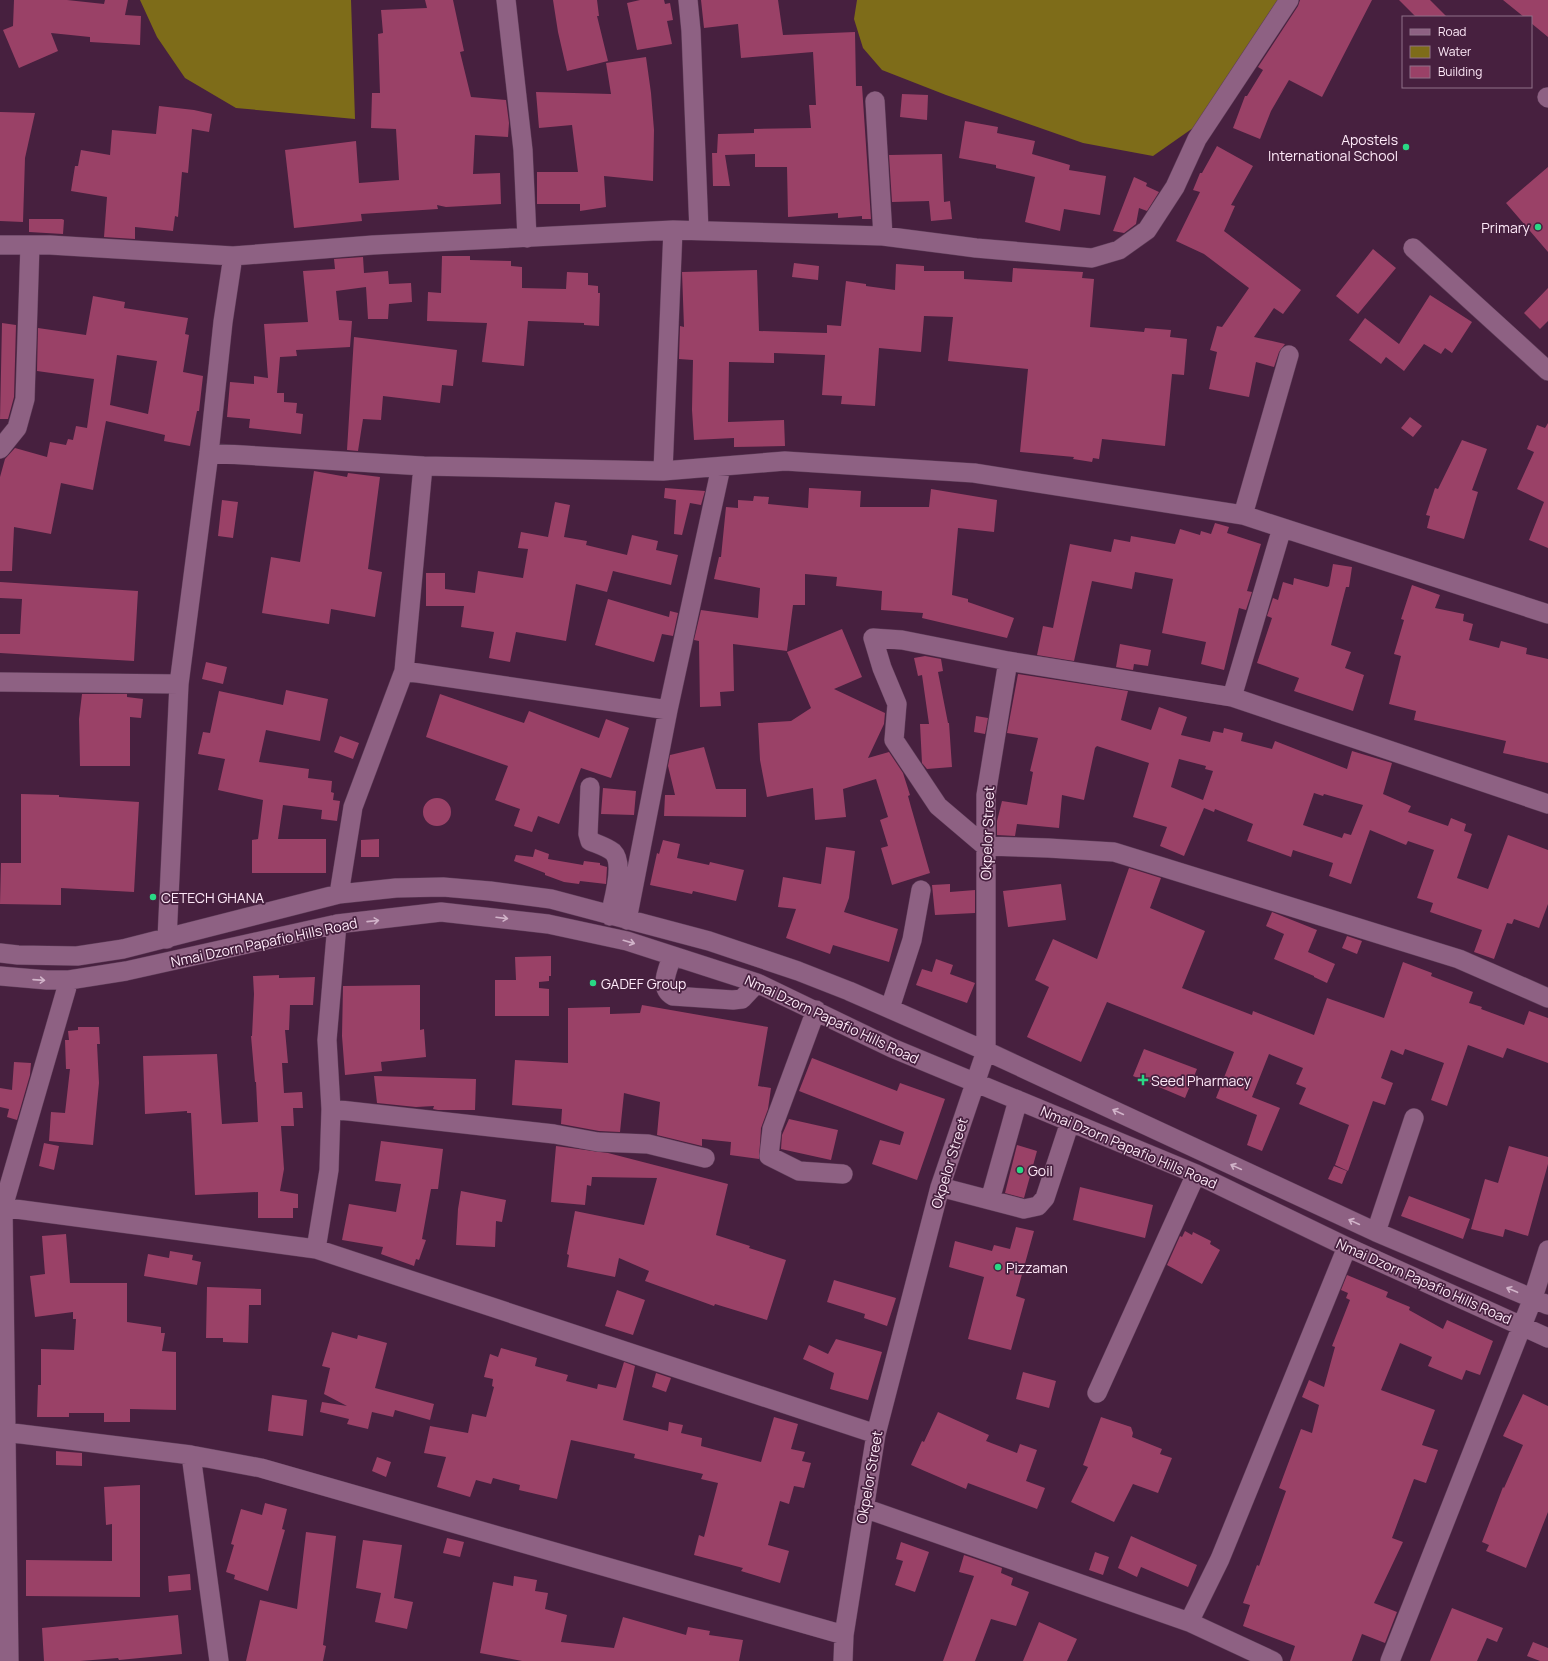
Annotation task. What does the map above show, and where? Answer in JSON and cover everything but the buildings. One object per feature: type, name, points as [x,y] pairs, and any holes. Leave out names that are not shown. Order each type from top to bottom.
[{"type":"street","points":[[506,0],[523,150],[527,238]]},
{"type":"street","points":[[688,0],[700,231]]},
{"type":"street","points":[[0,245],[30,245],[233,256],[374,245],[674,230],[883,236],[976,248],[1092,258],[1119,250],[1147,230],[1175,187],[1197,139],[1289,0]]},
{"type":"street","points":[[875,102],[883,236]]},
{"type":"street","points":[[663,471],[674,230]]},
{"type":"street","points":[[0,449],[17,428],[25,399],[30,245]]},
{"type":"street","points":[[1413,248],[1548,371]]},
{"type":"street","points":[[168,939],[179,684],[209,453],[223,322],[233,256]]},
{"type":"street","points":[[1243,515],[1289,354]]},
{"type":"street","points":[[209,453],[423,466],[663,471],[786,461],[974,473],[1243,515],[1548,614]]},
{"type":"street","points":[[339,894],[353,807],[404,671],[423,466]]},
{"type":"street","points":[[619,918],[668,710],[721,467]]},
{"type":"street","points":[[1232,697],[1282,528]]},
{"type":"street","points":[[1548,804],[1232,697],[1008,661],[902,640],[873,638],[882,668],[897,704],[894,740],[938,806],[985,846],[1114,852],[1459,959],[1548,998]]},
{"type":"street","name":"Okpelor Street","points":[[843,1661],[844,1635],[876,1434],[940,1187],[986,1051],[986,795],[1008,661]]},
{"type":"street","points":[[404,671],[668,710]]},
{"type":"street","points":[[0,682],[179,684]]},
{"type":"street","points":[[590,787],[588,834],[590,841],[612,851],[617,857],[619,866],[619,918]]},
{"type":"street","name":"Nmai Dzorn Papafio Hills Road","points":[[0,953],[26,956],[77,956],[123,949],[168,939],[339,894],[396,888],[443,887],[490,891],[551,899],[709,941],[798,971],[890,1008],[1376,1232],[1541,1302]]},
{"type":"street","points":[[890,1008],[912,940],[921,890]]},
{"type":"street","name":"Nmai Dzorn Papafio Hills Road","points":[[0,976],[47,980],[69,980],[126,971],[337,924],[441,912],[548,924],[627,942],[757,983],[816,1010],[892,1048],[1196,1174],[1347,1247],[1548,1338]]},
{"type":"street","points":[[316,1249],[329,1170],[331,1109],[327,1040],[337,924]]},
{"type":"street","points":[[672,956],[664,985],[668,993],[673,996],[733,1000],[742,998],[757,983]]},
{"type":"street","points":[[9,1661],[1,1207],[69,980]]},
{"type":"street","points":[[816,1010],[772,1129],[769,1156],[798,1171],[843,1174]]},
{"type":"street","points":[[990,1200],[1018,1100]]},
{"type":"street","points":[[331,1109],[554,1134],[598,1142],[648,1144],[705,1158]]},
{"type":"street","points":[[1376,1232],[1414,1118]]},
{"type":"street","points":[[940,1187],[1024,1209],[1038,1206],[1045,1198],[1070,1122]]},
{"type":"street","points":[[1096,1393],[1196,1174]]},
{"type":"street","points":[[1,1207],[316,1249],[876,1434]]},
{"type":"street","points":[[1189,1622],[1220,1560],[1347,1247]]},
{"type":"street","points":[[1390,1661],[1522,1326],[1541,1302],[1547,1256]]},
{"type":"street","points":[[5,1432],[191,1455],[261,1468],[844,1635]]},
{"type":"street","points":[[191,1455],[219,1661]]},
{"type":"street","points":[[864,1508],[1189,1622],[1273,1661]]},
{"type":"water","points":[[140,0],[351,0],[355,119],[236,108],[185,78],[157,37]]},
{"type":"water","points":[[857,0],[1287,0],[1225,98],[1193,128],[1153,156],[1083,143],[946,95],[882,70],[863,48],[854,19]]},
{"type":"place","name":"Apostels International School","points":[[1406,147]]},
{"type":"place","name":"Primary","points":[[1538,227]]},
{"type":"place","name":"CETECH GHANA","points":[[153,897]]},
{"type":"place","name":"GADEF Group","points":[[593,983]]},
{"type":"place","name":"Seed Pharmacy","points":[[1143,1080]]},
{"type":"place","name":"Goil","points":[[1020,1170]]},
{"type":"place","name":"Pizzaman","points":[[998,1267]]}]
